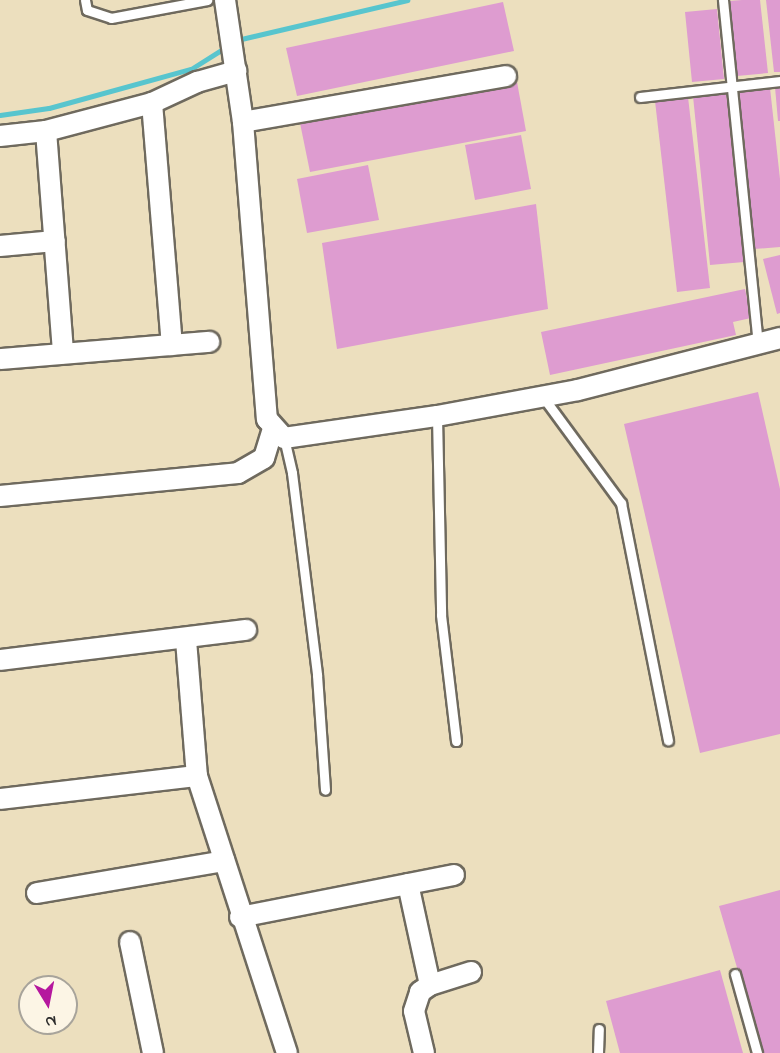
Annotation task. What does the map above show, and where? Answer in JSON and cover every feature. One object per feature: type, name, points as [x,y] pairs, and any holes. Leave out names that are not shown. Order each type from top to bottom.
[{"type":"street","points":[[225,0],[243,122],[255,305],[267,419],[278,434]]},
{"type":"street","points":[[0,136],[46,131],[152,103],[235,67]]},
{"type":"street","points":[[243,122],[506,76]]},
{"type":"street","points":[[152,103],[172,345]]},
{"type":"street","points":[[46,131],[63,353]]},
{"type":"street","points":[[0,246],[55,241]]},
{"type":"street","points":[[278,434],[437,416],[543,397],[780,338]]},
{"type":"street","points":[[0,358],[208,342]]},
{"type":"street","points":[[0,495],[238,473],[264,458],[278,434]]},
{"type":"street","points":[[0,660],[186,640],[246,630]]},
{"type":"street","points":[[186,640],[197,776],[240,917],[286,1053]]},
{"type":"street","points":[[0,799],[197,776]]},
{"type":"street","points":[[37,893],[224,861]]},
{"type":"street","points":[[240,917],[454,875]]},
{"type":"street","points":[[408,884],[430,985]]},
{"type":"street","points":[[130,942],[153,1053]]},
{"type":"street","points":[[424,1053],[414,1002],[430,985],[471,972]]},
{"type":"lane","points":[[85,0],[87,10],[111,18],[207,0]]},
{"type":"lane","points":[[723,0],[758,343]]},
{"type":"lane","points":[[640,97],[780,81]]},
{"type":"lane","points":[[543,397],[621,503],[668,740]]},
{"type":"lane","points":[[437,416],[441,615],[456,741]]},
{"type":"lane","points":[[278,434],[292,473],[317,675],[325,790]]},
{"type":"lane","points":[[735,974],[757,1053]]},
{"type":"lane","points":[[598,1053],[599,1029]]},
{"type":"building","points":[[760,0],[768,73],[737,76],[729,1]]},
{"type":"building","points":[[766,0],[780,0],[780,72],[774,72]]},
{"type":"building","points":[[503,2],[514,51],[297,96],[286,48]]},
{"type":"building","points":[[717,9],[724,79],[692,82],[685,12]]},
{"type":"building","points":[[517,82],[526,131],[310,172],[300,123]]},
{"type":"building","points":[[780,86],[780,121],[778,121],[775,87]]},
{"type":"building","points":[[770,88],[780,179],[780,247],[754,249],[737,91]]},
{"type":"building","points":[[726,92],[744,262],[710,265],[693,96]]},
{"type":"building","points":[[688,97],[710,288],[677,292],[655,101]]},
{"type":"building","points":[[521,135],[531,189],[475,200],[465,145]]},
{"type":"building","points":[[368,165],[379,220],[307,233],[297,179]]},
{"type":"building","points":[[536,204],[548,309],[337,349],[322,243]]},
{"type":"building","points":[[780,255],[780,313],[777,314],[763,259]]},
{"type":"building","points":[[745,289],[751,318],[733,322],[736,335],[550,375],[541,332]]},
{"type":"building","points":[[758,392],[780,489],[780,734],[700,753],[624,424]]},
{"type":"building","points":[[780,890],[780,1053],[762,1053],[719,906]]},
{"type":"building","points":[[720,970],[743,1053],[620,1053],[606,1001]]},
{"type":"waterway","points":[[237,40],[407,0]]},
{"type":"waterway","points":[[0,115],[49,108],[191,69],[226,47]]}]
